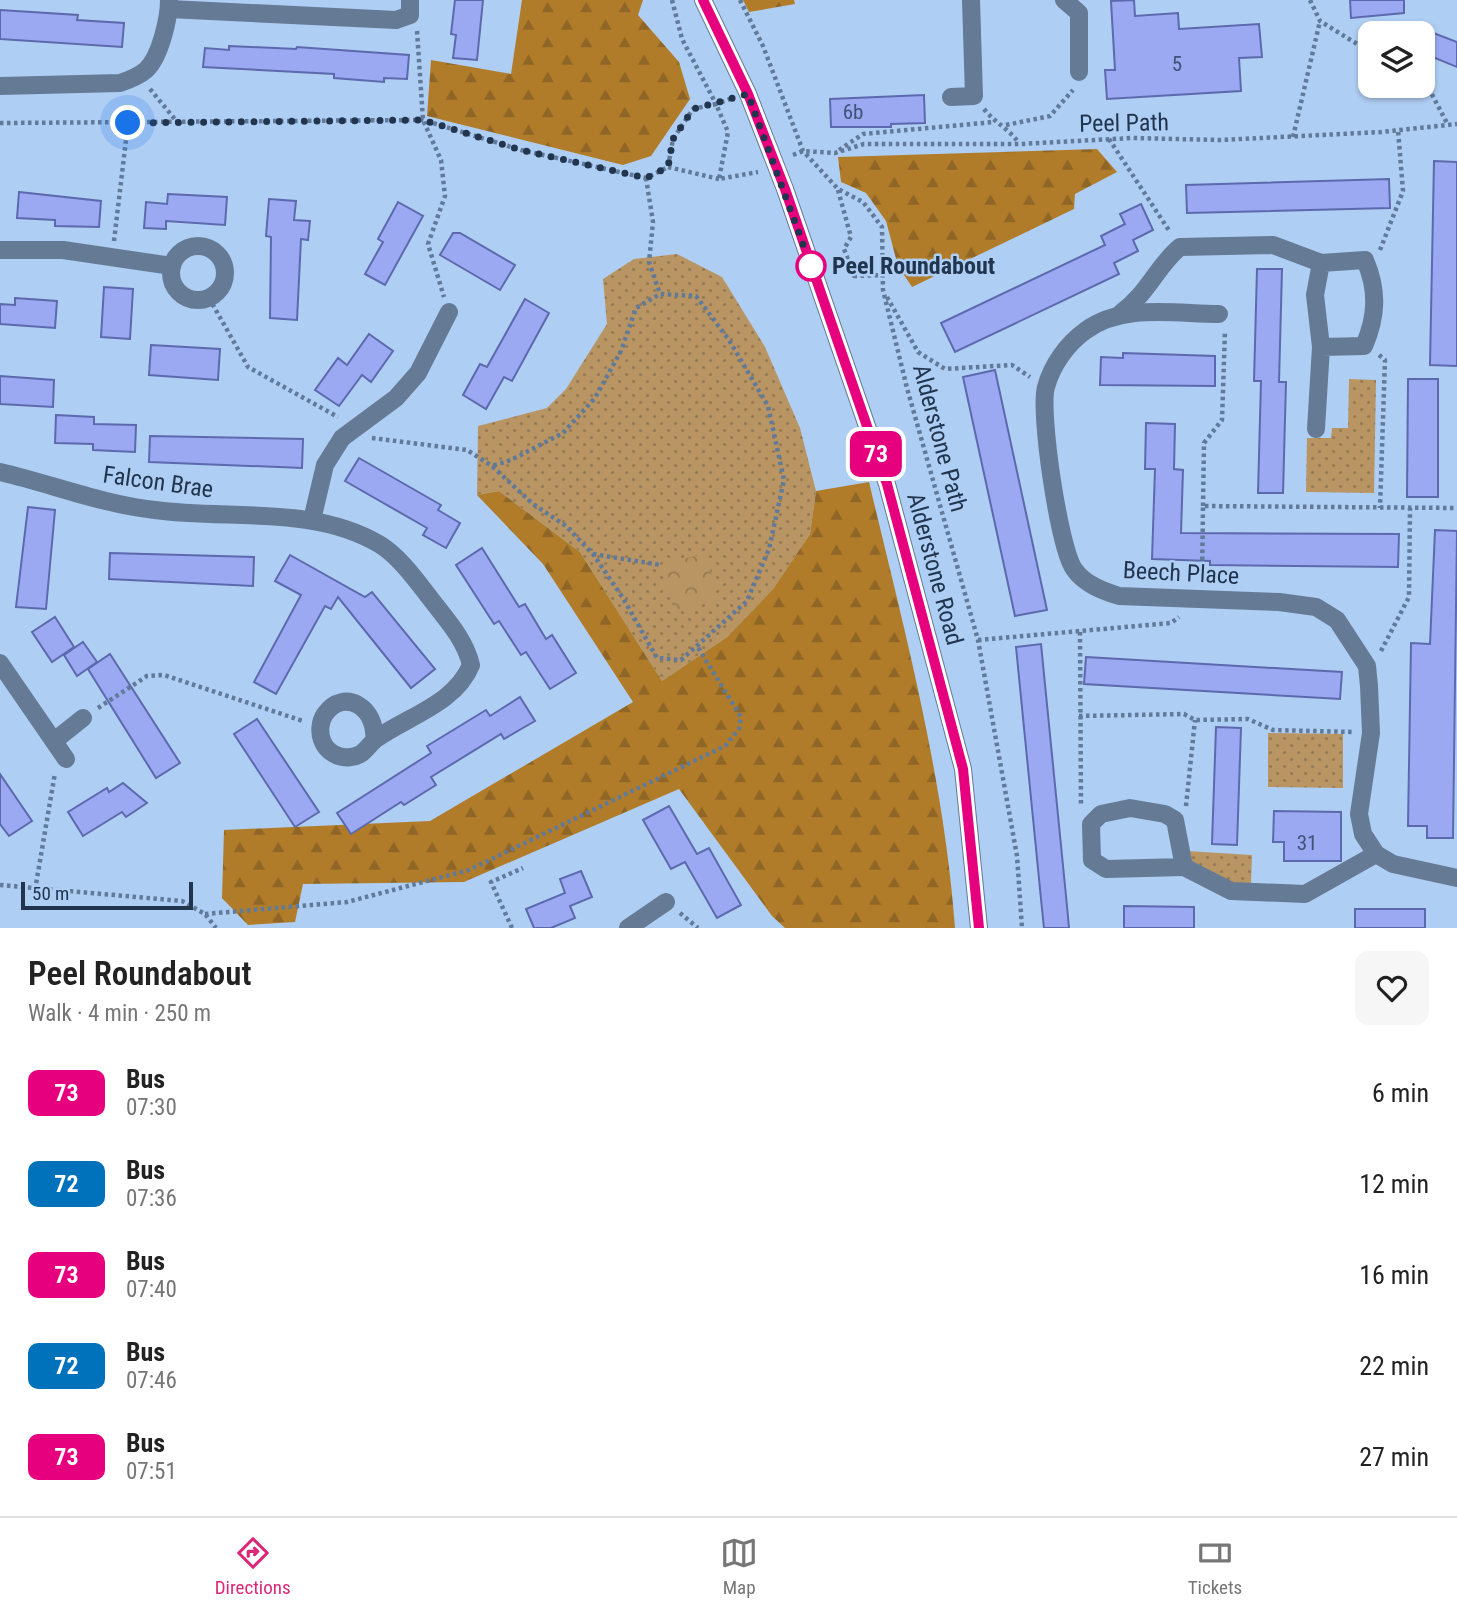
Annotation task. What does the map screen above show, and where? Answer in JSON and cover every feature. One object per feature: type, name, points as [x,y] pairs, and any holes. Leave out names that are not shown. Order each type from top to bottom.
[{"type":"street","name":"Alderstone Road","points":[[703,0],[748,94],[785,189],[887,484],[963,769],[979,928]]},
{"type":"street","points":[[971,0],[974,96]]},
{"type":"street","points":[[1064,0],[1079,13],[1079,72]]},
{"type":"street","points":[[0,86],[120,83],[139,75],[148,68],[156,52],[169,4],[396,20],[410,7]]},
{"type":"street","points":[[951,97],[993,96]]},
{"type":"street","points":[[1180,247],[1273,245],[1321,263],[1365,260],[1374,283],[1374,323],[1364,346],[1321,348]]},
{"type":"street","points":[[199,246],[215,253],[224,268],[224,277],[216,293],[209,298],[200,300],[183,296],[173,283],[172,266],[176,258],[190,247],[199,246]]},
{"type":"street","name":"Beech Place","points":[[1180,247],[1169,256],[1140,298],[1121,313],[1085,330],[1058,358],[1046,387],[1042,410],[1064,545],[1074,570],[1096,589],[1119,596],[1279,602],[1316,607],[1337,620],[1367,666],[1371,733],[1359,814],[1363,834],[1376,854]]},
{"type":"street","points":[[0,250],[62,250],[172,266]]},
{"type":"street","points":[[1316,429],[1321,348],[1315,295],[1321,263]]},
{"type":"street","points":[[312,520],[325,465],[342,438],[396,398],[418,373],[449,312]]},
{"type":"street","name":"Beech Place","points":[[1121,313],[1219,314]]},
{"type":"street","name":"Falcon Brae","points":[[0,472],[53,484],[103,502],[155,511],[312,520],[342,528],[380,545],[413,577],[462,640],[471,665],[458,686],[425,712],[374,740],[366,751],[354,757],[341,757],[329,751],[322,740],[320,727]]},
{"type":"street","points":[[0,663],[66,759]]},
{"type":"street","points":[[320,727],[325,714],[335,705],[348,702],[361,706],[371,715],[376,727],[374,740]]},
{"type":"street","points":[[54,741],[83,718]]},
{"type":"street","points":[[1184,867],[1175,820],[1166,814],[1130,808],[1101,814],[1091,824],[1092,860],[1106,869],[1184,867],[1231,891],[1305,894],[1376,854],[1393,864],[1414,871],[1457,878]]},
{"type":"street","points":[[628,928],[666,902]]},
{"type":"path","points":[[672,0],[682,39],[728,132],[719,179]]},
{"type":"path","name":"Alderstone Path","points":[[740,0],[763,46],[803,151],[838,189],[863,202],[882,227],[883,290],[907,388],[978,640],[1017,856],[1022,928]]},
{"type":"path","points":[[1310,0],[1320,20],[1358,44]]},
{"type":"path","points":[[410,7],[419,36],[423,120],[441,160],[445,196],[428,244],[449,312]]},
{"type":"path","points":[[1293,137],[1320,20]]},
{"type":"path","points":[[835,153],[863,134],[994,122],[1006,125],[1050,116],[1076,86],[1079,72]]},
{"type":"path","points":[[139,75],[179,123]]},
{"type":"path","points":[[668,167],[673,139],[693,109],[748,94]]},
{"type":"path","points":[[974,96],[994,122]]},
{"type":"path","points":[[1434,98],[1448,125]]},
{"type":"path","points":[[0,123],[423,120],[521,150],[646,178],[668,167],[719,179],[760,172]]},
{"type":"path","points":[[112,257],[128,123]]},
{"type":"path","name":"Peel Path","points":[[793,155],[803,151],[835,153],[864,144],[1020,144],[1109,139],[1221,140],[1457,124]]},
{"type":"path","points":[[1006,125],[1020,144]]},
{"type":"path","points":[[1365,260],[1383,249],[1403,191],[1398,130]]},
{"type":"path","points":[[1109,139],[1180,247]]},
{"type":"path","points":[[646,178],[653,222],[649,262],[660,294]]},
{"type":"path","points":[[838,189],[850,237],[844,249],[855,276],[884,275]]},
{"type":"path","points":[[883,290],[918,352],[946,369],[1012,365],[1046,387]]},
{"type":"path","points":[[209,298],[248,367],[372,439],[467,450],[492,466],[533,504],[566,526],[593,554],[623,598],[657,658],[681,660],[747,601],[769,549],[784,480],[768,406],[729,340],[696,296],[660,294],[636,308],[621,351],[595,398],[563,433],[511,460],[492,466]]},
{"type":"path","points":[[978,640],[1171,623],[1202,600],[1204,443],[1222,420],[1225,332],[1219,314]]},
{"type":"path","points":[[1364,346],[1385,360],[1380,508]]},
{"type":"path","points":[[1203,506],[1457,508]]},
{"type":"path","points":[[1367,666],[1379,655],[1409,597],[1410,508]]},
{"type":"path","points":[[593,554],[661,565]]},
{"type":"path","points":[[1080,632],[1080,805],[1091,824]]},
{"type":"path","points":[[205,914],[347,902],[469,870],[725,746],[739,729],[741,717],[697,646]]},
{"type":"path","points":[[83,718],[147,676],[164,675],[320,727]]},
{"type":"path","points":[[1079,716],[1184,714],[1195,720],[1248,719],[1273,730],[1371,733]]},
{"type":"path","points":[[1175,820],[1185,817],[1195,720]]},
{"type":"path","points":[[35,890],[56,771],[66,759]]},
{"type":"path","points":[[512,928],[491,882],[523,868]]},
{"type":"path","points":[[0,886],[182,901],[205,914],[216,928]]},
{"type":"green space","points":[[522,0],[643,0],[638,15],[679,62],[690,99],[651,156],[623,165],[427,116],[431,60],[511,74]]},
{"type":"green space","points":[[743,0],[794,0],[795,4],[749,12]]},
{"type":"green space","points":[[1097,149],[1117,172],[1075,194],[1074,209],[912,287],[898,266],[886,221],[866,193],[841,182],[838,157]]},
{"type":"green space","points":[[677,254],[722,277],[765,347],[800,428],[816,491],[810,534],[773,589],[727,637],[662,681],[580,552],[499,491],[477,495],[478,426],[547,408],[566,389],[607,324],[603,279],[634,259]]},
{"type":"green space","points":[[1349,379],[1376,380],[1374,493],[1306,492],[1307,438],[1331,438],[1332,428],[1348,428]]},
{"type":"green space","points":[[869,482],[909,648],[932,759],[950,872],[955,928],[785,928],[772,916],[679,789],[464,882],[303,884],[295,922],[248,925],[222,898],[224,830],[430,821],[633,702],[543,564],[477,495],[499,491],[580,552],[662,681],[727,637],[773,589],[810,534],[816,491]]},
{"type":"green space","points":[[706,553],[718,600],[674,611],[661,565]]},
{"type":"green space","points":[[1268,733],[1343,734],[1343,788],[1268,787]]},
{"type":"green space","points":[[1186,851],[1252,855],[1251,885],[1213,877],[1196,867]]},
{"type":"building","points":[[455,0],[483,0],[477,60],[453,58],[456,35],[451,34]]},
{"type":"building","points":[[1134,0],[1135,16],[1178,13],[1179,29],[1259,24],[1262,57],[1239,58],[1241,91],[1107,99],[1105,70],[1115,70],[1111,1]]},
{"type":"building","points":[[1350,0],[1404,0],[1404,13],[1351,18]]},
{"type":"building","points":[[0,10],[78,15],[77,20],[124,23],[122,47],[0,39]]},
{"type":"building","points":[[1435,34],[1457,42],[1457,67],[1435,58]]},
{"type":"building","points":[[229,46],[297,47],[409,55],[407,79],[384,78],[384,82],[334,78],[334,74],[203,67],[205,48],[229,50]]},
{"type":"building","points":[[924,95],[925,123],[891,124],[891,127],[831,127],[830,99]]},
{"type":"building","points":[[1434,161],[1457,162],[1457,366],[1430,365]]},
{"type":"building","points":[[1389,179],[1390,208],[1187,213],[1186,185]]},
{"type":"building","points":[[19,192],[101,201],[99,227],[55,226],[55,220],[17,218]]},
{"type":"building","points":[[168,194],[227,197],[225,225],[166,221],[166,229],[144,228],[146,202],[167,204]]},
{"type":"building","points":[[269,199],[296,201],[294,220],[310,221],[308,240],[301,239],[297,320],[270,318],[271,237],[266,236]]},
{"type":"building","points":[[398,202],[423,216],[385,285],[365,274],[383,242],[378,239]]},
{"type":"building","points":[[1141,204],[1153,230],[1133,240],[1138,251],[1114,263],[1119,274],[955,352],[941,323],[1105,245],[1101,236],[1125,224],[1120,214]]},
{"type":"building","points":[[453,233],[460,233],[515,265],[500,290],[440,255]]},
{"type":"building","points":[[1257,269],[1282,269],[1279,382],[1286,382],[1283,493],[1258,493],[1261,381],[1254,381]]},
{"type":"building","points":[[104,287],[133,289],[130,339],[101,337]]},
{"type":"building","points":[[15,298],[57,301],[55,328],[0,324],[0,304],[15,305]]},
{"type":"building","points":[[525,299],[549,313],[512,381],[504,377],[486,409],[463,395],[480,364],[487,367]]},
{"type":"building","points":[[369,334],[393,351],[371,382],[362,375],[339,406],[315,390],[338,358],[347,365]]},
{"type":"building","points":[[151,345],[220,349],[218,380],[149,375]]},
{"type":"building","points":[[1123,353],[1215,356],[1215,386],[1100,385],[1101,357],[1123,358]]},
{"type":"building","points":[[995,370],[1047,610],[1015,616],[963,377]]},
{"type":"building","points":[[0,376],[54,380],[53,407],[0,404]]},
{"type":"building","points":[[1408,379],[1438,379],[1438,497],[1407,497]]},
{"type":"building","points":[[56,415],[94,417],[94,424],[136,425],[135,452],[93,450],[93,444],[55,443]]},
{"type":"building","points":[[1146,423],[1175,424],[1174,469],[1183,470],[1181,533],[1399,534],[1398,567],[1210,565],[1210,561],[1152,559],[1155,469],[1145,469]]},
{"type":"building","points":[[150,436],[303,439],[302,468],[149,462]]},
{"type":"building","points":[[359,458],[441,505],[438,510],[460,523],[446,548],[423,535],[427,528],[345,481]]},
{"type":"building","points":[[28,507],[55,510],[46,609],[16,607]]},
{"type":"building","points":[[1435,530],[1457,531],[1453,838],[1427,838],[1427,826],[1408,826],[1411,643],[1430,644]]},
{"type":"building","points":[[482,548],[519,607],[525,604],[546,639],[552,635],[576,673],[550,689],[526,652],[521,655],[499,621],[494,624],[456,565]]},
{"type":"building","points":[[110,553],[254,557],[253,586],[109,579]]},
{"type":"building","points":[[290,555],[365,597],[372,592],[435,669],[411,688],[338,597],[331,609],[325,606],[276,694],[254,682],[301,595],[275,581]]},
{"type":"building","points":[[55,617],[74,647],[52,662],[32,632]]},
{"type":"building","points":[[83,642],[97,662],[77,676],[64,655]]},
{"type":"building","points":[[1041,644],[1069,928],[1044,928],[1016,647]]},
{"type":"building","points":[[110,654],[180,763],[156,778],[88,669]]},
{"type":"building","points":[[1086,657],[1342,672],[1340,699],[1084,684]]},
{"type":"building","points":[[520,697],[535,721],[504,739],[501,734],[431,777],[436,785],[404,805],[401,802],[351,834],[337,813],[431,753],[427,746],[486,710],[490,716]]},
{"type":"building","points":[[257,719],[319,812],[295,827],[234,734]]},
{"type":"building","points":[[1216,727],[1241,728],[1237,845],[1212,844]]},
{"type":"building","points":[[0,774],[32,821],[9,836],[0,824]]},
{"type":"building","points":[[123,783],[147,803],[126,817],[122,812],[83,836],[68,812],[107,788],[109,792]]},
{"type":"building","points":[[669,806],[697,854],[709,848],[741,905],[717,918],[685,862],[671,869],[643,820]]},
{"type":"building","points":[[1274,811],[1341,812],[1341,861],[1284,861],[1284,842],[1273,842]]},
{"type":"building","points":[[581,871],[592,897],[570,906],[575,918],[551,928],[534,928],[526,909],[565,893],[560,879]]},
{"type":"building","points":[[1124,906],[1194,907],[1194,928],[1124,928]]},
{"type":"building","points":[[1355,909],[1425,909],[1425,928],[1355,928]]},
{"type":"bus line","name":"73","points":[[703,0],[748,94],[785,189],[887,484],[963,769],[979,928]]},
{"type":"place","name":"Peel Roundabout","points":[[811,266]]},
{"type":"route","points":[[128,123],[423,120],[521,150],[646,178],[668,167],[673,139],[693,109],[748,94],[811,266]]}]
